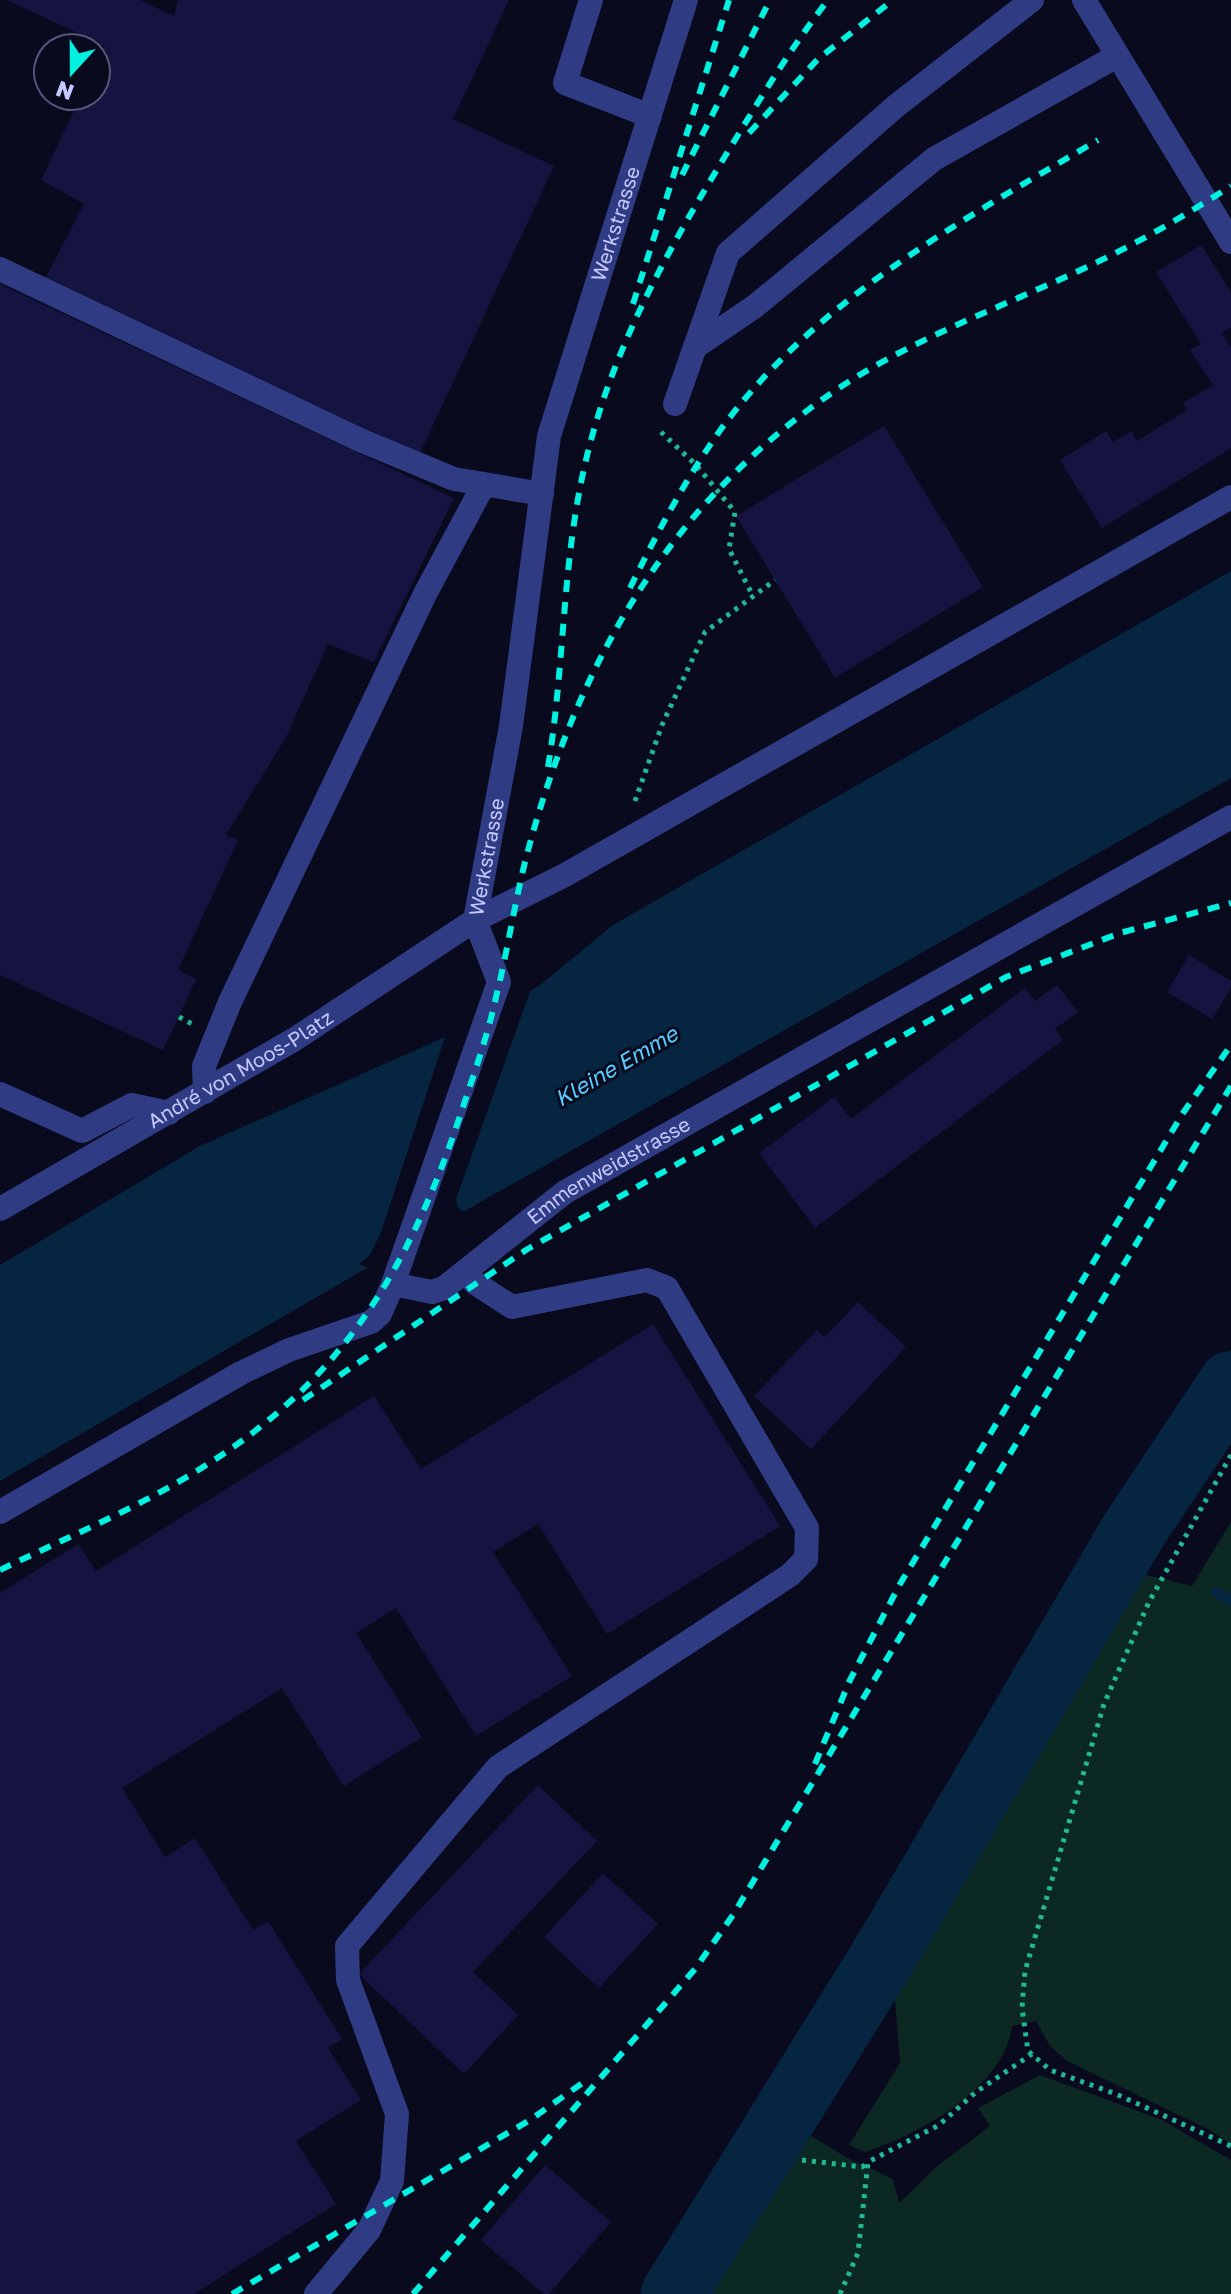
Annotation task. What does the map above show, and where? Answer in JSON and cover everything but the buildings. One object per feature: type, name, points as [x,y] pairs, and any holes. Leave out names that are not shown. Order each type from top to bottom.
[{"type":"street","points":[[591,0],[565,83],[650,116]]},
{"type":"street","name":"Werkstrasse","points":[[475,920],[511,726],[549,436],[686,0]]},
{"type":"street","points":[[675,404],[728,253],[896,106],[1032,0]]},
{"type":"street","points":[[1084,0],[1231,242]]},
{"type":"street","points":[[695,347],[754,307],[934,159],[1117,56]]},
{"type":"street","points":[[0,269],[360,440],[454,479],[542,494]]},
{"type":"street","points":[[205,1092],[204,1066],[230,1002],[425,594],[483,486]]},
{"type":"street","name":"Werkstrasse","points":[[475,920],[516,902],[1231,497]]},
{"type":"street","name":"Emmenweidstrasse","points":[[393,1284],[432,1292],[444,1288],[565,1192],[1231,817]]},
{"type":"street","points":[[0,1512],[252,1367],[371,1322],[380,1314],[499,982],[497,970],[475,920]]},
{"type":"street","name":"André von Moos-Platz","points":[[0,1209],[295,1039],[475,920]]},
{"type":"street","points":[[0,1094],[82,1131],[132,1105],[169,1113]]},
{"type":"street","points":[[316,2294],[369,2230],[392,2181],[397,2114],[348,1980],[347,1946],[498,1767],[790,1575],[806,1559],[807,1528],[667,1288],[647,1280],[512,1307],[475,1283],[465,1272]]},
{"type":"path","points":[[675,404],[653,426],[696,465],[735,512],[729,549],[753,596]]},
{"type":"path","points":[[619,844],[662,725],[705,632],[775,580]]},
{"type":"path","points":[[1231,1455],[1149,1602],[1104,1704],[1025,1971],[1022,2008],[1028,2051],[1050,2070],[1116,2094],[1231,2146]]},
{"type":"path","points":[[802,2160],[862,2167],[939,2125],[976,2092],[1032,2054]]},
{"type":"path","points":[[840,2294],[858,2253],[868,2162]]},
{"type":"green space","points":[[1231,1522],[1231,2144],[1208,2129],[1067,2061],[1050,2046],[1036,2021],[1012,2026],[1006,2048],[994,2069],[956,2106],[887,2144],[865,2152],[849,2145],[900,2063],[895,2000],[1134,1572],[1192,1586]]},
{"type":"green space","points":[[1040,2075],[1162,2120],[1231,2160],[1231,2294],[710,2294],[777,2172],[806,2133],[851,2160],[893,2179],[899,2203],[936,2167],[990,2126],[978,2108]]},
{"type":"water","name":"Kleine Emme","points":[[1231,571],[1231,778],[484,1200],[0,1481],[0,1265],[200,1146],[445,1037],[539,986],[613,925]]},
{"type":"pier","points":[[532,986],[456,1199],[457,1207],[467,1214],[372,1269],[359,1264],[370,1255],[380,1235],[447,1031]]},
{"type":"waterway","points":[[674,2294],[886,1952],[1134,1530],[1231,1384]]},
{"type":"waterway","points":[[1216,1592],[1231,1601]]},
{"type":"railway","points":[[633,304],[729,0]]},
{"type":"railway","points":[[682,175],[770,0]]},
{"type":"railway","points":[[548,767],[575,514],[592,435],[606,393],[639,312],[679,234],[774,78],[828,0]]},
{"type":"railway","points":[[749,133],[818,59],[893,0]]},
{"type":"railway","points":[[630,588],[710,444],[762,379],[804,338],[896,264],[1098,140]]},
{"type":"railway","points":[[0,1570],[134,1506],[211,1462],[258,1429],[299,1393],[335,1355],[366,1314],[394,1270],[418,1223],[459,1119],[492,1013],[536,822],[548,782],[579,704],[616,629],[638,593],[710,498],[798,417],[863,373],[926,340],[1101,260],[1168,225],[1231,186]]},
{"type":"railway","points":[[303,1400],[526,1250],[1006,977],[1120,933],[1231,903]]},
{"type":"railway","points":[[815,1764],[850,1680],[900,1584],[1183,1113],[1231,1045]]},
{"type":"railway","points":[[413,2294],[695,1969],[733,1915],[1231,1086]]},
{"type":"railway","points":[[232,2294],[530,2120],[588,2079]]}]
